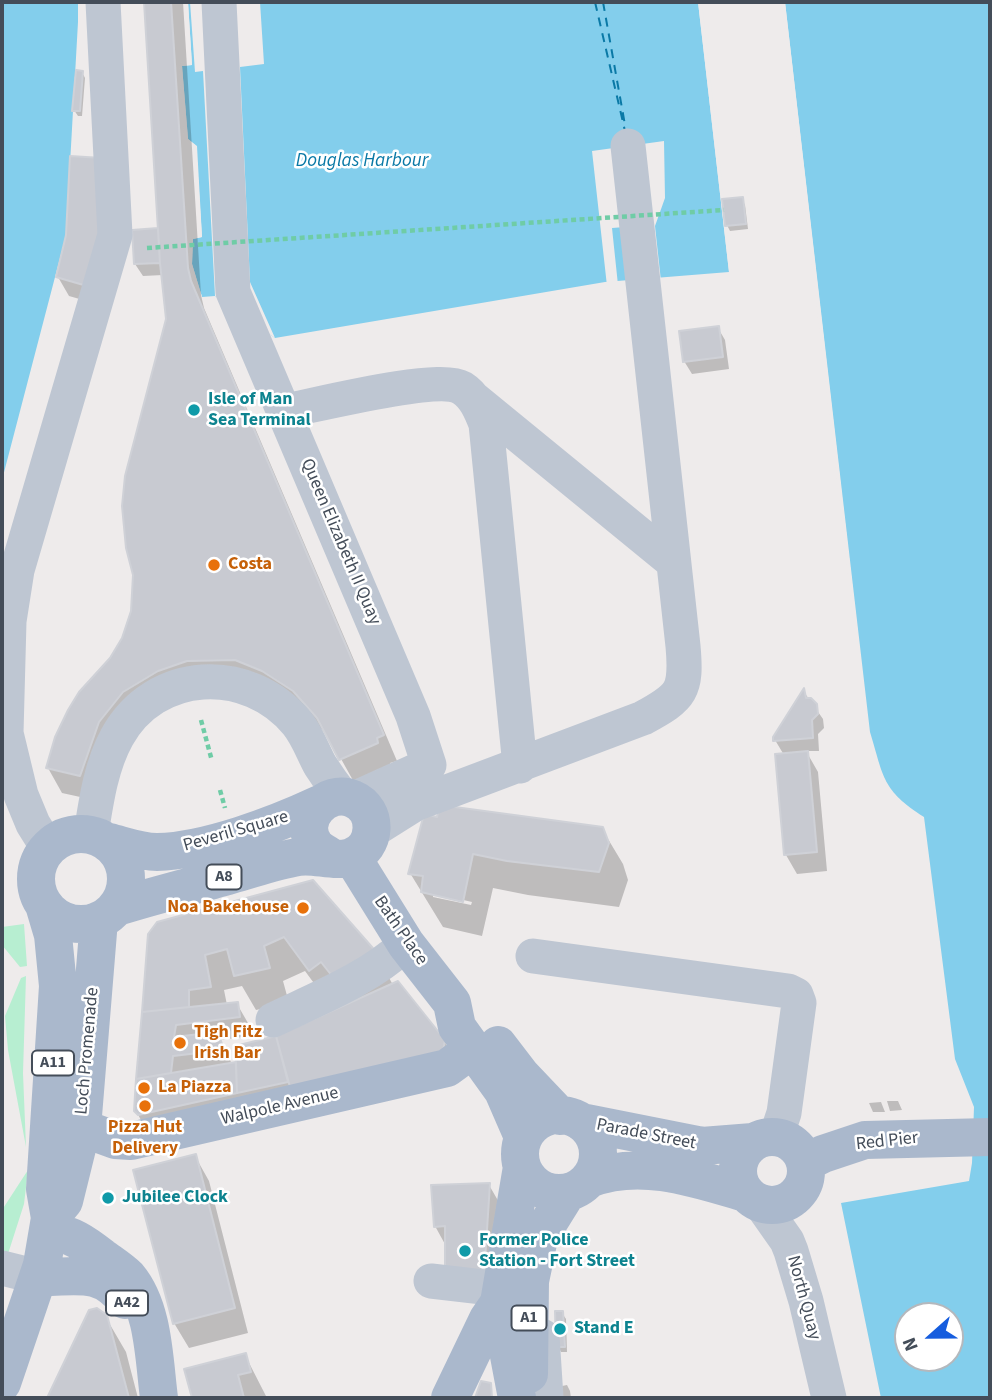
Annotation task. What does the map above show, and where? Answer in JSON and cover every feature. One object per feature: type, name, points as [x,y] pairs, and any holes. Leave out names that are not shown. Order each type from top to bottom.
[{"type":"main road","name":"Peveril Square","points":[[100,838],[144,851],[159,852],[207,844],[286,820],[345,824]]},
{"type":"main road","name":"A8","points":[[108,913],[299,857],[345,824]]},
{"type":"main road","name":"Bath Place","points":[[345,824],[406,944],[452,1003],[457,1027],[503,1091],[523,1152]]},
{"type":"main road","points":[[72,835],[100,838],[120,856],[126,873],[125,890],[108,913],[90,924],[75,924],[61,919],[46,908],[37,894],[35,879],[39,860],[48,848],[72,835]]},
{"type":"main road","name":"Loch Promenade","points":[[46,908],[53,935],[58,986],[45,1189],[50,1224]]},
{"type":"main road","name":"Loch Promenade","points":[[2,1383],[38,1278],[50,1224],[64,1201],[82,1128],[108,913]]},
{"type":"main road","name":"Bath Place","points":[[452,1003],[474,1013],[521,1075],[570,1119]]},
{"type":"main road","name":"Walpole Avenue","points":[[82,1128],[115,1140],[131,1141],[447,1068],[473,1049]]},
{"type":"main road","points":[[548,1117],[570,1119],[589,1129],[598,1150],[597,1161],[578,1186],[545,1191],[528,1178],[523,1152],[529,1128],[548,1117]]},
{"type":"main road","name":"Parade Street","points":[[570,1119],[702,1146],[765,1140]]},
{"type":"main road","name":"Red Pier","points":[[805,1163],[865,1140],[981,1137]]},
{"type":"main road","points":[[765,1140],[795,1146],[805,1163],[806,1175],[798,1194],[784,1204],[772,1206],[753,1199],[739,1183],[737,1169],[743,1153],[765,1140]]},
{"type":"main road","name":"A1","points":[[517,1398],[499,1296],[515,1216],[523,1152]]},
{"type":"main road","name":"Parade Street","points":[[578,1186],[607,1172],[633,1169],[703,1180],[753,1199]]},
{"type":"main road","name":"A1","points":[[529,1398],[530,1281],[539,1238],[578,1186]]},
{"type":"main road","name":"A42","points":[[50,1224],[91,1248],[127,1276],[138,1292],[147,1317],[158,1398]]},
{"type":"main road","name":"A42","points":[[38,1278],[86,1275],[99,1278],[115,1288],[127,1303],[158,1398]]},
{"type":"main road","points":[[450,1398],[499,1296]]},
{"type":"street","points":[[48,848],[8,774],[6,733],[9,621],[17,570],[115,235],[103,2]]},
{"type":"street","name":"Queen Elizabeth II Quay","points":[[219,2],[233,292],[413,716],[429,765],[345,824]]},
{"type":"street","points":[[100,838],[103,774],[117,737],[134,714],[171,689],[194,681],[227,682],[265,697],[298,724],[322,768],[345,824],[415,804],[643,718],[669,705],[682,691],[685,667],[628,146]]},
{"type":"street","points":[[285,411],[410,387],[442,384],[462,388],[672,561]]},
{"type":"street","points":[[462,388],[479,406],[486,424],[520,766]]},
{"type":"street","points":[[273,1020],[343,987],[390,960],[406,944]]},
{"type":"street","points":[[533,956],[788,991],[796,995],[799,1003],[784,1113],[765,1140]]},
{"type":"street","name":"North Quay","points":[[753,1199],[787,1241],[791,1251],[829,1398]]},
{"type":"street","points":[[539,1238],[546,1398]]},
{"type":"street","points":[[2,1268],[38,1278]]},
{"type":"street","points":[[431,1281],[499,1296]]},
{"type":"path","points":[[147,248],[724,210]]},
{"type":"path","points":[[201,720],[212,761]]},
{"type":"path","points":[[220,790],[227,816]]},
{"type":"green space","points":[[24,924],[27,966],[20,967],[2,945],[2,927]]},
{"type":"green space","points":[[26,976],[23,1073],[26,1147],[8,1050],[5,1016],[21,978]]},
{"type":"green space","points":[[28,1170],[24,1204],[7,1257],[2,1256],[2,1210]]},
{"type":"water","points":[[2,2],[78,2],[78,22],[66,235],[2,480]]},
{"type":"water","name":"Douglas Harbour","points":[[188,2],[698,2],[729,272],[605,282],[275,338],[215,296],[202,297],[192,264],[193,239],[202,237],[197,146],[188,139],[182,66],[192,65]]},
{"type":"water","points":[[785,2],[990,2],[990,1398],[881,1398],[841,1203],[969,1181],[972,1163],[974,1107],[955,1059],[924,817],[892,790],[878,761],[870,732]]},
{"type":"pier","points":[[185,2],[188,2],[192,65],[182,66],[188,139],[196,146],[202,237],[193,239],[192,264],[202,297],[198,296],[189,264],[190,238],[198,234],[193,148],[184,139],[179,66],[188,62]]},
{"type":"pier","points":[[190,2],[260,2],[264,64],[240,67],[250,282],[275,338],[215,296],[203,71],[195,72]]},
{"type":"pier","points":[[698,2],[702,2],[732,272],[729,272]]},
{"type":"pier","points":[[781,2],[785,2],[859,644],[856,644]]},
{"type":"pier","points":[[664,141],[665,198],[655,226],[661,281],[632,284],[625,227],[612,228],[618,285],[607,286],[592,151]]},
{"type":"building","name":"Isle of Man Sea Terminal","points":[[144,2],[171,2],[191,281],[384,735],[377,738],[378,743],[339,760],[317,718],[293,691],[262,671],[235,660],[187,661],[158,671],[123,692],[99,722],[80,776],[46,768],[55,737],[68,710],[79,692],[110,658],[122,638],[131,611],[133,575],[126,548],[122,506],[125,476],[166,319],[160,263]]},
{"type":"building","points":[[76,70],[83,71],[80,111],[72,111]]},
{"type":"building","points":[[70,156],[102,158],[100,235],[87,286],[56,277],[66,235]]},
{"type":"building","points":[[743,197],[746,224],[725,226],[722,199]]},
{"type":"building","points":[[158,228],[160,263],[134,264],[132,230]]},
{"type":"building","points":[[719,326],[723,357],[683,362],[679,331]]},
{"type":"building","points":[[804,688],[806,698],[811,698],[817,704],[818,714],[812,720],[813,738],[773,741],[773,737]]},
{"type":"building","points":[[808,751],[817,852],[784,855],[775,754]]},
{"type":"building","points":[[440,805],[603,827],[609,843],[599,872],[507,861],[473,854],[463,902],[421,892],[423,876],[408,874],[424,814],[437,817]]},
{"type":"building","points":[[313,880],[379,955],[336,981],[321,962],[309,971],[284,937],[264,946],[270,968],[234,976],[227,949],[205,955],[211,987],[189,990],[189,1007],[142,1012],[148,934],[157,922]]},
{"type":"building","points":[[398,981],[445,1040],[443,1051],[290,1087],[276,1036]]},
{"type":"building","name":"Tigh Fitz Irish Bar","points":[[238,1002],[240,1017],[176,1025],[174,1037],[218,1032],[224,1050],[173,1056],[171,1073],[136,1079],[142,1012]]},
{"type":"building","points":[[276,1036],[288,1082],[237,1093],[235,1046]]},
{"type":"building","points":[[236,1062],[237,1093],[138,1115],[134,1111],[136,1079]]},
{"type":"building","points":[[196,1154],[235,1308],[173,1324],[133,1170]]},
{"type":"building","name":"Former Police Station - Fort Street","points":[[490,1183],[484,1276],[445,1276],[445,1226],[434,1227],[431,1185]]},
{"type":"building","points":[[97,1308],[107,1315],[129,1398],[47,1398],[89,1310]]},
{"type":"building","name":"Stand E","points":[[555,1311],[563,1311],[565,1347],[556,1347]]},
{"type":"building","points":[[246,1353],[251,1372],[238,1375],[244,1398],[192,1398],[184,1369]]},
{"type":"building","points":[[481,1381],[491,1383],[492,1398],[475,1398]]},
{"type":"ferry route","points":[[595,2],[625,131]]},
{"type":"ferry route","points":[[603,2],[625,125]]},
{"type":"place","name":"Isle of Man Sea Terminal","points":[[194,410]]},
{"type":"place","name":"Costa","points":[[214,565]]},
{"type":"place","name":"Noa Bakehouse","points":[[303,908]]},
{"type":"place","name":"Tigh Fitz Irish Bar","points":[[180,1043]]},
{"type":"place","name":"La Piazza","points":[[144,1088]]},
{"type":"place","name":"Pizza Hut Delivery","points":[[145,1106]]},
{"type":"place","name":"Jubilee Clock","points":[[108,1198]]},
{"type":"place","name":"Former Police Station - Fort Street","points":[[465,1251]]},
{"type":"place","name":"Stand E","points":[[560,1329]]}]
